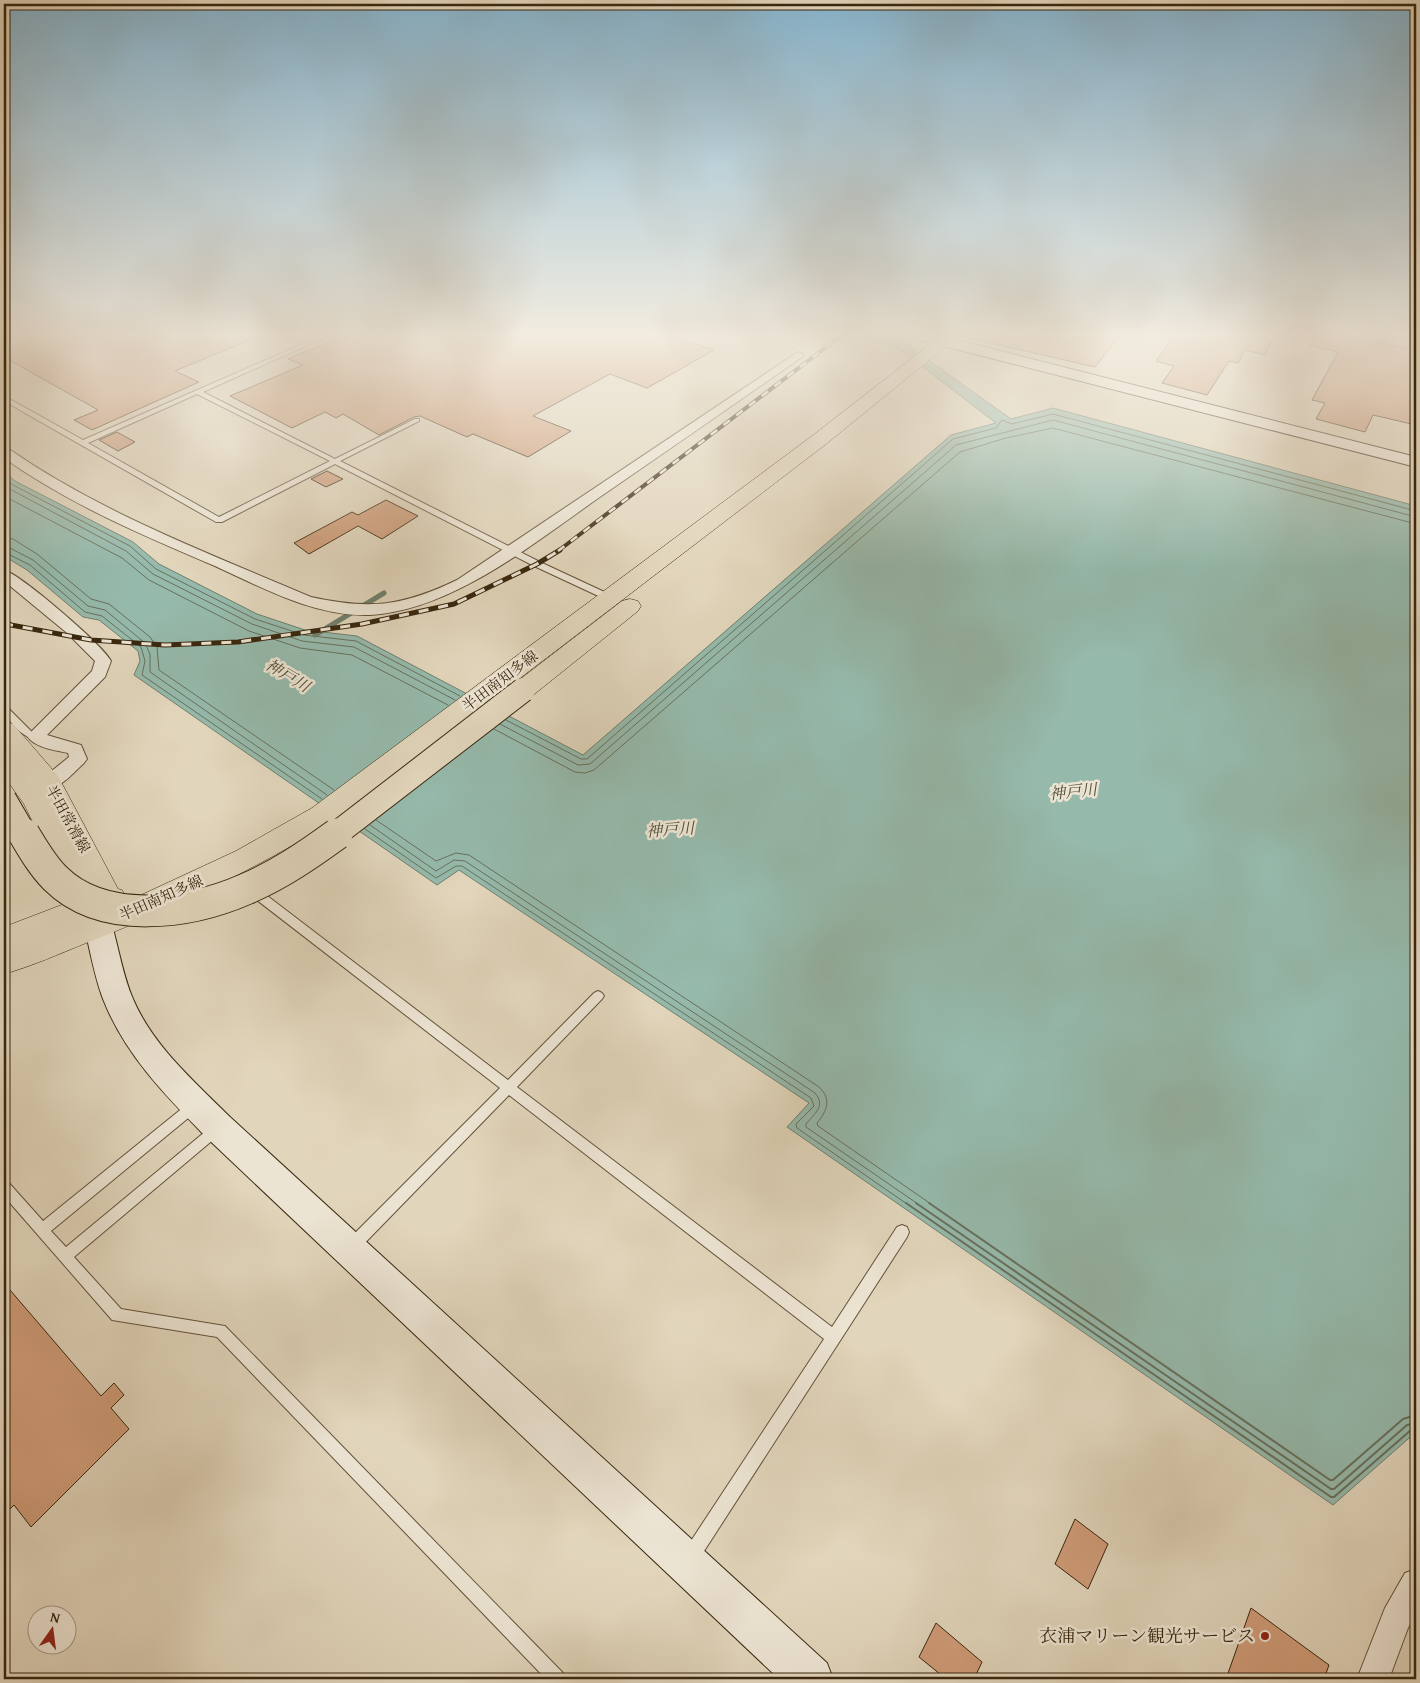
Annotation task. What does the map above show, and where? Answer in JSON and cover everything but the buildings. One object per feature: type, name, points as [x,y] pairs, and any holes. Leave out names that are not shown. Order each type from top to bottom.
[{"type":"main road","name":"半田南知多線","points":[[4,939],[101,916],[234,876],[280,841],[314,810],[503,681],[602,595],[805,434],[838,411]]},
{"type":"main road","name":"半田南知多線","points":[[602,595],[818,440],[851,411]]},
{"type":"main road","points":[[24,796],[45,867],[56,879],[86,899],[107,906],[151,911],[199,906],[252,888],[292,866],[350,824],[503,681],[628,608],[790,472],[818,440]]},
{"type":"main road","name":"半田常滑線","points":[[4,730],[24,796]]},
{"type":"main road","name":"半田常滑線","points":[[4,757],[24,796],[101,916]]},
{"type":"main road","name":"半田南知多線","points":[[4,962],[101,916],[211,858],[314,810]]},
{"type":"street","points":[[4,452],[37,476],[122,520],[307,601],[340,608],[370,610],[402,605],[435,596],[462,583],[512,551],[717,411]]},
{"type":"street","points":[[1215,411],[1416,462]]},
{"type":"street","points":[[4,574],[82,638],[101,657],[103,662],[99,673],[36,736],[47,742],[75,749],[78,759],[24,796]]},
{"type":"street","points":[[101,916],[118,999],[136,1037],[167,1074],[208,1116],[811,1679]]},
{"type":"street","points":[[1373,1679],[1396,1619],[1416,1584]]},
{"type":"lane","points":[[26,411],[219,520],[417,420]]},
{"type":"lane","points":[[81,442],[155,411]]},
{"type":"lane","points":[[235,411],[602,595]]},
{"type":"lane","points":[[4,709],[29,734],[36,736]]},
{"type":"lane","points":[[4,808],[24,796]]},
{"type":"lane","points":[[234,876],[833,1337]]},
{"type":"lane","points":[[349,1248],[598,996]]},
{"type":"lane","points":[[42,1230],[208,1116]]},
{"type":"lane","points":[[65,1256],[208,1116]]},
{"type":"lane","points":[[4,1187],[117,1315],[220,1331],[557,1679]]},
{"type":"lane","points":[[686,1563],[902,1232]]},
{"type":"water","name":"神戸川","points":[[980,411],[999,411],[1011,419],[1043,411],[1062,411],[1416,506],[1416,1432],[1333,1505],[787,1127],[809,1103],[459,870],[437,885],[134,675],[140,661],[138,651],[99,620],[83,617],[27,570],[4,556],[4,472],[15,481],[133,542],[159,564],[257,614],[305,630],[357,636],[583,755],[951,435],[996,423]]},
{"type":"waterway","points":[[315,635],[384,593]]},
{"type":"railway","points":[[558,551],[743,411]]},
{"type":"railway","points":[[4,621],[11,625],[91,640],[165,645],[238,642],[362,624],[454,604],[537,564],[560,550]]},
{"type":"place","name":"衣浦マリーン観光サービス","points":[[1265,1636]]}]
